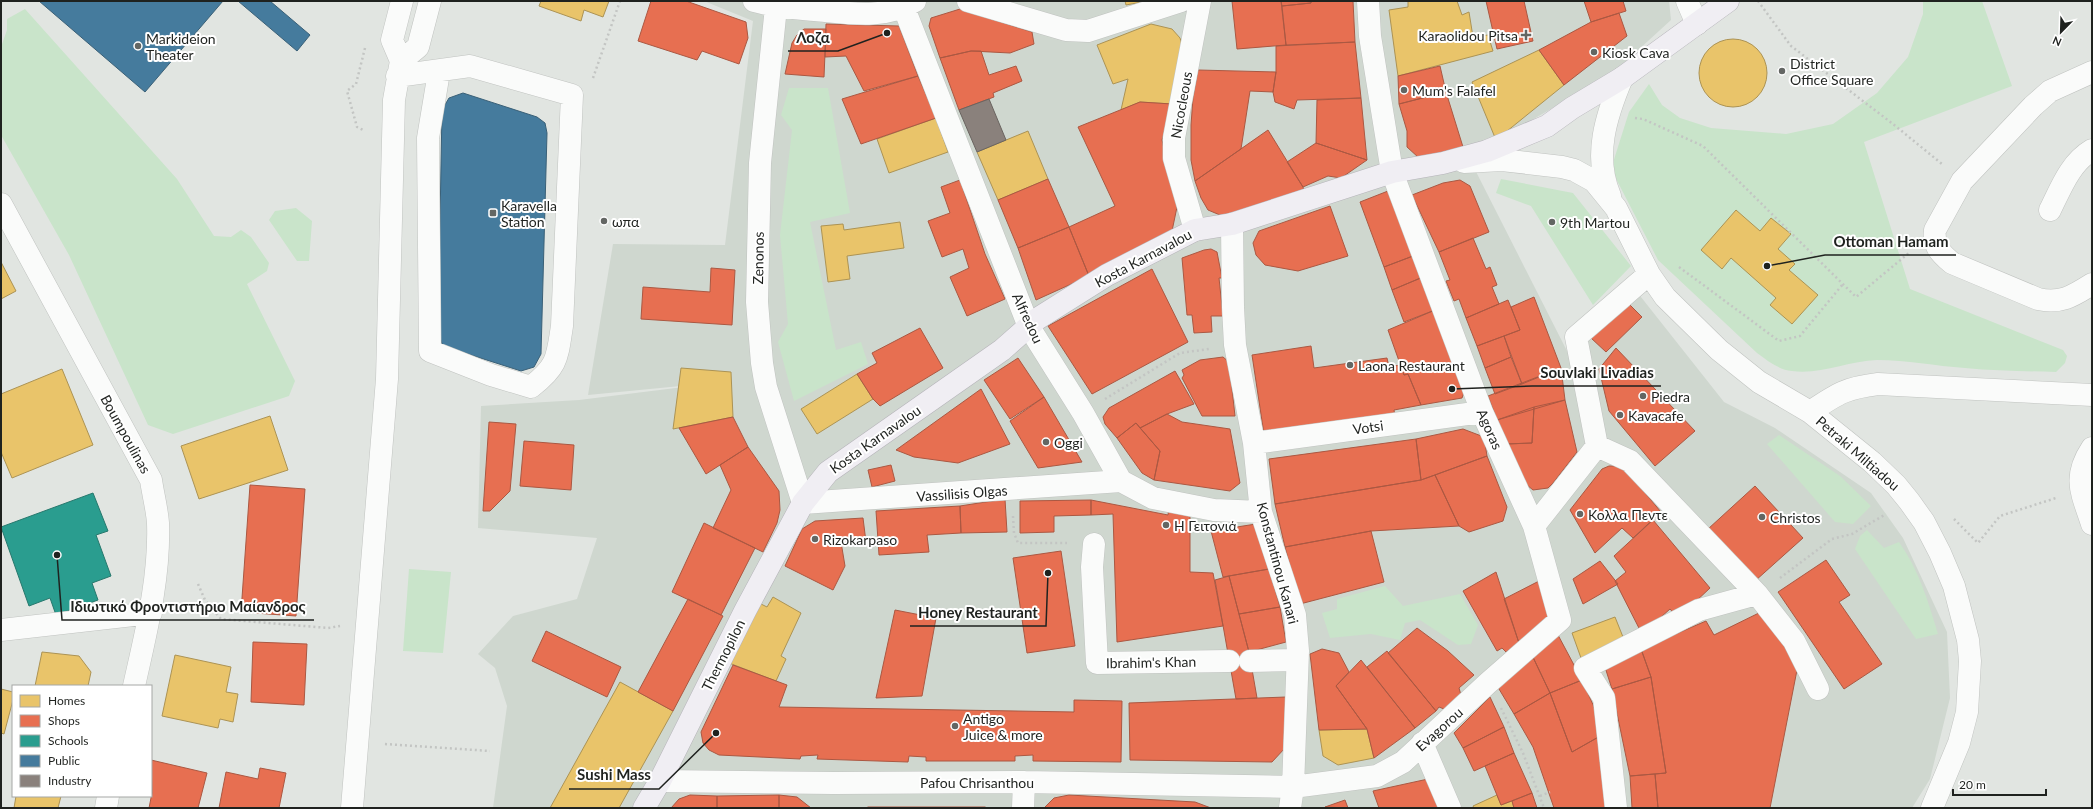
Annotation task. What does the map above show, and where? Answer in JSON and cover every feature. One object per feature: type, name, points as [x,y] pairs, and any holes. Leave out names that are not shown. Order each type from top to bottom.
[{"type":"main road","name":"Kosta Karnavalou","points":[[803,503],[828,472],[1002,350],[1037,319],[1107,275],[1194,230],[1232,224],[1392,172],[1443,163],[1487,151],[1547,126],[1572,108],[1622,78],[1728,1]]},
{"type":"main road","name":"Thermopilon","points":[[644,808],[660,781],[745,611],[803,503]]},
{"type":"street","points":[[352,808],[366,621],[387,379],[394,100],[399,69],[392,40],[402,1]]},
{"type":"street","points":[[399,69],[418,47],[430,1]]},
{"type":"street","points":[[754,1],[776,7],[850,14],[877,14],[909,4]]},
{"type":"street","points":[[968,1],[1066,30],[1088,31],[1181,1]]},
{"type":"street","name":"Nicocleous","points":[[1194,230],[1174,158],[1174,138],[1200,1]]},
{"type":"street","name":"Agoras","points":[[1368,1],[1370,36],[1392,172],[1482,412],[1534,526],[1560,620]]},
{"type":"street","points":[[1687,1],[1697,24]]},
{"type":"street","name":"Alfredou","points":[[909,4],[1029,327],[1083,412],[1121,481]]},
{"type":"street","name":"Zenonos","points":[[776,7],[760,163],[757,302],[762,363],[766,386],[776,422],[803,503]]},
{"type":"street","points":[[399,69],[439,72],[470,66],[572,95],[562,326],[557,355],[553,367],[547,375],[531,387],[491,375],[430,351],[428,138],[439,72]]},
{"type":"street","points":[[2092,72],[2050,91],[1962,181],[1935,230],[1934,238],[1935,245],[1941,254],[1952,263],[2038,299],[2052,302],[2064,299],[2092,284]]},
{"type":"street","points":[[1616,208],[1604,181],[1600,158],[1607,117],[1622,78]]},
{"type":"street","points":[[2050,210],[2074,165],[2085,154],[2092,150]]},
{"type":"street","name":"Petraki Miltiadou","points":[[1443,163],[1502,160],[1574,170],[1594,181],[1616,208],[1649,274],[1665,297],[1719,350],[1759,382],[1810,412],[1872,462],[1896,485],[1909,501],[1924,522],[1940,553],[1956,592],[1968,647],[1970,689],[1968,712],[1959,743],[1932,808]]},
{"type":"street","name":"Boumpoulinas","points":[[1,204],[151,480],[158,522],[157,564],[151,613],[134,685]]},
{"type":"street","name":"Konstantinou Kanari","points":[[1232,224],[1235,345],[1254,443],[1261,512],[1295,615],[1298,651],[1293,787],[1290,808]]},
{"type":"street","points":[[1534,526],[1597,446],[1576,337],[1649,274]]},
{"type":"street","points":[[1810,412],[1839,392],[1858,386],[1878,384],[2092,395]]},
{"type":"street","name":"Votsi","points":[[1254,443],[1482,412]]},
{"type":"street","points":[[1597,446],[1630,461],[1758,594],[1794,641],[1818,689]]},
{"type":"street","points":[[2092,448],[2085,458],[2080,473],[2081,489],[2092,524]]},
{"type":"street","points":[[1121,481],[1153,498],[1214,510],[1261,512]]},
{"type":"street","name":"Vassilisis Olgas","points":[[803,503],[1012,490],[1121,481]]},
{"type":"street","name":"Ibrahim's Khan","points":[[1094,544],[1092,567],[1097,663],[1297,660]]},
{"type":"street","points":[[1616,808],[1604,698],[1586,668],[1699,610],[1758,594]]},
{"type":"street","points":[[1,630],[151,613]]},
{"type":"street","name":"Evagorou","points":[[1293,787],[1377,776],[1402,762],[1488,683],[1560,620]]},
{"type":"street","points":[[1422,743],[1450,808]]},
{"type":"street","name":"Pafou Chrisanthou","points":[[660,781],[834,783],[1024,782],[1293,787]]},
{"type":"street","points":[[1023,808],[1024,782]]},
{"type":"street","points":[[106,808],[108,797]]},
{"type":"path","points":[[591,82],[620,1]]},
{"type":"path","points":[[1758,1],[1791,46],[1893,124],[1962,181]]},
{"type":"path","points":[[1607,117],[1643,119],[1703,146],[1856,297],[1906,254],[1934,238]]},
{"type":"path","points":[[1676,266],[1683,269],[1779,341],[1800,336],[1843,284]]},
{"type":"path","points":[[1083,412],[1180,353],[1235,345]]},
{"type":"path","points":[[1951,515],[1978,543],[2000,516],[2081,489]]},
{"type":"path","points":[[1012,490],[1014,533],[1018,543],[1094,544]]},
{"type":"path","points":[[1758,594],[1832,538],[1852,534],[1889,512]]},
{"type":"path","points":[[198,584],[205,600],[221,619],[328,628],[366,621]]},
{"type":"path","points":[[1488,683],[1523,753],[1544,808]]},
{"type":"path","points":[[384,744],[490,751]]},
{"type":"path","points":[[1540,796],[1550,792]]},
{"type":"shaded area","points":[[704,1],[1669,1],[1671,20],[1613,73],[1499,139],[1465,150],[1567,351],[1637,292],[1724,402],[1775,428],[1871,493],[1903,538],[1947,632],[1950,698],[1930,779],[1912,808],[493,808],[507,706],[495,668],[478,654],[513,616],[577,599],[597,538],[478,528],[481,406],[579,400],[732,381],[588,395],[613,244],[725,245],[753,21]]},
{"type":"green space","points":[[1923,1],[1982,1],[2012,86],[1864,142],[1910,289],[2063,350],[2067,356],[2065,363],[2056,372],[1976,369],[1877,360],[1824,370],[1803,372],[1778,367],[1757,353],[1658,260],[1611,169],[1629,112],[1649,84],[1662,105],[1680,118],[1711,128],[1786,134],[1833,124],[1877,93],[1908,57],[1923,14]]},
{"type":"green space","points":[[25,9],[177,179],[214,236],[231,237],[241,230],[251,237],[269,263],[267,271],[247,284],[295,381],[289,396],[173,434],[148,425],[69,255],[1,135],[1,47],[7,30],[7,19]]},
{"type":"green space","points":[[789,88],[828,88],[850,213],[810,222],[836,350],[861,342],[868,364],[794,401],[778,342],[788,324],[780,235],[792,130],[781,115]]},
{"type":"green space","points":[[1501,179],[1573,193],[1631,266],[1593,305],[1531,206],[1496,193]]},
{"type":"green space","points":[[296,208],[312,221],[309,261],[297,261],[269,220],[275,211]]},
{"type":"green space","points":[[1779,435],[1840,476],[1871,506],[1853,524],[1835,522],[1767,444]]},
{"type":"green space","points":[[1867,530],[1884,548],[1899,542],[1912,564],[1927,598],[1938,634],[1916,639],[1855,549],[1860,536]]},
{"type":"green space","points":[[409,569],[451,572],[443,653],[403,651]]},
{"type":"green space","points":[[1385,586],[1403,606],[1460,594],[1478,625],[1471,644],[1458,645],[1420,620],[1405,623],[1400,640],[1371,634],[1330,638],[1322,613],[1337,609],[1337,599]]},
{"type":"building: Homes","points":[[541,1],[609,1],[603,17],[584,10],[581,21],[539,6]]},
{"type":"building: Homes","points":[[1125,1],[1147,1],[1126,5]]},
{"type":"building: Homes","points":[[1408,1],[1457,1],[1462,15],[1469,12],[1473,37],[1488,35],[1493,51],[1398,76],[1389,10],[1408,7]]},
{"type":"building: Homes","points":[[1151,24],[1172,29],[1180,38],[1183,48],[1172,104],[1140,102],[1121,110],[1128,79],[1113,84],[1097,45]]},
{"type":"building: Homes","points":[[1733,39],[1746,42],[1757,49],[1764,60],[1767,73],[1764,86],[1757,97],[1746,104],[1733,107],[1720,104],[1709,97],[1702,86],[1699,73],[1702,60],[1709,49],[1720,42]]},
{"type":"building: Homes","points":[[1539,50],[1564,85],[1496,140],[1472,82]]},
{"type":"building: Homes","points":[[936,118],[948,152],[889,173],[877,139]]},
{"type":"building: Homes","points":[[1028,131],[1048,179],[998,200],[977,152]]},
{"type":"building: Homes","points":[[1736,210],[1760,231],[1771,218],[1791,234],[1778,249],[1795,264],[1789,270],[1818,295],[1792,324],[1770,305],[1776,298],[1731,258],[1722,269],[1701,250]]},
{"type":"building: Homes","points":[[900,222],[904,248],[847,256],[850,279],[828,282],[821,226],[843,224],[844,230]]},
{"type":"building: Homes","points":[[1,262],[16,291],[1,299]]},
{"type":"building: Homes","points":[[681,368],[731,372],[733,417],[673,429]]},
{"type":"building: Homes","points":[[62,369],[93,445],[12,478],[1,452],[1,394]]},
{"type":"building: Homes","points":[[857,374],[873,399],[817,434],[801,409]]},
{"type":"building: Homes","points":[[270,416],[288,470],[199,499],[181,446]]},
{"type":"building: Homes","points":[[773,597],[801,613],[781,656],[786,659],[776,681],[729,663],[759,603],[767,607]]},
{"type":"building: Homes","points":[[1615,617],[1625,642],[1581,658],[1572,633]]},
{"type":"building: Homes","points":[[42,652],[79,656],[91,672],[88,685],[35,685]]},
{"type":"building: Homes","points":[[175,655],[231,667],[226,692],[238,694],[233,722],[220,719],[218,728],[162,716]]},
{"type":"building: Homes","points":[[620,682],[673,711],[619,808],[550,808]]},
{"type":"building: Homes","points":[[1,689],[12,692],[12,704],[4,734],[1,733]]},
{"type":"building: Homes","points":[[1367,729],[1374,758],[1338,765],[1323,756],[1319,730]]},
{"type":"building: Homes","points":[[1497,795],[1501,805],[1512,801],[1514,808],[1474,808],[1473,806]]},
{"type":"building: Homes","points":[[16,797],[61,797],[58,808],[14,808]]},
{"type":"building: Shops","points":[[651,1],[686,1],[746,22],[748,38],[739,64],[702,51],[697,60],[638,41]]},
{"type":"building: Shops","points":[[1232,1],[1281,1],[1286,45],[1237,49]]},
{"type":"building: Shops","points":[[1281,1],[1311,1],[1311,3],[1282,6]]},
{"type":"building: Shops","points":[[1311,1],[1353,1],[1355,42],[1286,45],[1282,6],[1311,3]]},
{"type":"building: Shops","points":[[1486,1],[1524,1],[1533,41],[1497,49]]},
{"type":"building: Shops","points":[[1584,1],[1623,1],[1626,11],[1591,22]]},
{"type":"building: Shops","points":[[960,9],[1032,32],[1034,44],[1010,53],[971,51],[940,58],[929,26],[931,18]]},
{"type":"building: Shops","points":[[1619,13],[1627,36],[1564,85],[1539,50],[1591,22]]},
{"type":"building: Shops","points":[[826,24],[899,26],[918,76],[864,91],[846,56],[825,57]]},
{"type":"building: Shops","points":[[804,29],[826,29],[824,77],[785,74],[792,43],[797,35]]},
{"type":"building: Shops","points":[[1355,42],[1361,98],[1297,100],[1294,109],[1275,102],[1273,92],[1276,72],[1276,46]]},
{"type":"building: Shops","points":[[971,51],[981,51],[989,75],[1016,66],[1022,81],[993,93],[994,97],[959,110],[940,58]]},
{"type":"building: Shops","points":[[1440,66],[1446,92],[1399,104],[1398,76]]},
{"type":"building: Shops","points":[[1198,70],[1276,72],[1273,92],[1250,91],[1241,149],[1195,181],[1191,160],[1191,125],[1193,98]]},
{"type":"building: Shops","points":[[918,76],[936,118],[861,144],[842,99]]},
{"type":"building: Shops","points":[[1446,92],[1463,147],[1419,158],[1407,147],[1407,131],[1399,104]]},
{"type":"building: Shops","points":[[1361,98],[1367,160],[1316,143],[1317,100]]},
{"type":"building: Shops","points":[[1140,102],[1172,104],[1162,140],[1177,207],[1172,231],[1089,276],[1069,227],[1115,206],[1078,127]]},
{"type":"building: Shops","points":[[1268,130],[1303,187],[1304,192],[1230,214],[1220,215],[1208,210],[1201,198],[1195,181]]},
{"type":"building: Shops","points":[[1316,143],[1367,160],[1341,178],[1328,176],[1303,187],[1287,162]]},
{"type":"building: Shops","points":[[1048,179],[1069,227],[1018,248],[998,200]]},
{"type":"building: Shops","points":[[960,180],[985,254],[1005,299],[967,316],[950,277],[969,268],[963,249],[942,257],[928,221],[950,213],[941,187]]},
{"type":"building: Shops","points":[[1460,180],[1470,186],[1489,232],[1439,252],[1412,195],[1443,183]]},
{"type":"building: Shops","points":[[1388,191],[1413,256],[1384,267],[1360,202]]},
{"type":"building: Shops","points":[[1330,206],[1348,256],[1298,271],[1265,265],[1256,255],[1253,243],[1259,231]]},
{"type":"building: Shops","points":[[1069,227],[1089,276],[1036,300],[1018,248]]},
{"type":"building: Shops","points":[[1473,238],[1486,269],[1490,267],[1497,285],[1492,287],[1499,304],[1466,318],[1459,299],[1454,301],[1446,281],[1450,280],[1439,252]]},
{"type":"building: Shops","points":[[1211,249],[1217,252],[1222,278],[1219,278],[1223,316],[1211,316],[1212,332],[1194,333],[1192,315],[1187,315],[1182,258]]},
{"type":"building: Shops","points":[[1413,256],[1423,277],[1392,290],[1384,267]]},
{"type":"building: Shops","points":[[711,268],[735,270],[732,325],[641,319],[643,287],[710,292]]},
{"type":"building: Shops","points":[[1152,269],[1188,342],[1092,394],[1048,326]]},
{"type":"building: Shops","points":[[1423,277],[1435,310],[1404,322],[1392,290]]},
{"type":"building: Shops","points":[[1534,297],[1561,368],[1522,384],[1504,336],[1520,330],[1511,307]]},
{"type":"building: Shops","points":[[1508,300],[1520,330],[1477,346],[1466,318]]},
{"type":"building: Shops","points":[[1628,303],[1642,317],[1606,352],[1591,338]]},
{"type":"building: Shops","points":[[1435,310],[1465,390],[1462,398],[1421,405],[1408,374],[1404,375],[1388,330]]},
{"type":"building: Shops","points":[[920,328],[943,368],[880,406],[873,399],[857,374],[877,363],[872,353]]},
{"type":"building: Shops","points":[[1504,336],[1511,357],[1485,368],[1477,346]]},
{"type":"building: Shops","points":[[1311,346],[1314,368],[1387,358],[1389,367],[1400,365],[1404,375],[1408,374],[1421,405],[1394,410],[1395,417],[1264,434],[1252,355]]},
{"type":"building: Shops","points":[[1616,348],[1695,431],[1655,466],[1609,411],[1599,369]]},
{"type":"building: Shops","points":[[1223,357],[1229,362],[1235,416],[1202,416],[1182,378],[1184,375],[1182,370],[1200,360]]},
{"type":"building: Shops","points":[[1511,357],[1522,384],[1495,394],[1485,368]]},
{"type":"building: Shops","points":[[1018,358],[1044,397],[1010,419],[984,380]]},
{"type":"building: Shops","points":[[1561,368],[1565,400],[1497,420],[1488,396]]},
{"type":"building: Shops","points":[[1175,371],[1194,404],[1167,414],[1140,428],[1136,423],[1117,438],[1105,424],[1103,417],[1109,408]]},
{"type":"building: Shops","points":[[981,389],[1010,444],[958,463],[914,457],[896,450]]},
{"type":"building: Shops","name":"Oggi","points":[[1044,397],[1082,462],[1038,468],[1010,421]]},
{"type":"building: Shops","points":[[1565,400],[1577,452],[1548,488],[1533,490],[1527,485],[1506,444],[1532,443],[1534,407]]},
{"type":"building: Shops","points":[[1534,407],[1532,443],[1506,444],[1497,420]]},
{"type":"building: Shops","points":[[1167,414],[1182,422],[1230,429],[1240,483],[1230,491],[1154,480],[1160,451],[1140,428]]},
{"type":"building: Shops","points":[[733,417],[748,447],[706,474],[679,428]]},
{"type":"building: Shops","points":[[489,422],[516,424],[510,491],[490,511],[483,511]]},
{"type":"building: Shops","points":[[1136,423],[1160,451],[1154,480],[1142,473],[1117,438]]},
{"type":"building: Shops","points":[[1463,429],[1484,437],[1487,456],[1421,480],[1416,439]]},
{"type":"building: Shops","points":[[1416,439],[1421,480],[1275,504],[1269,459]]},
{"type":"building: Shops","points":[[524,441],[574,445],[571,490],[520,486]]},
{"type":"building: Shops","points":[[748,447],[779,491],[780,510],[777,523],[763,552],[713,528],[731,490],[720,465]]},
{"type":"building: Shops","points":[[1487,456],[1507,507],[1503,521],[1469,532],[1459,526],[1435,475]]},
{"type":"building: Shops","points":[[891,465],[895,481],[872,487],[868,470]]},
{"type":"building: Shops","points":[[1609,466],[1618,466],[1626,470],[1661,512],[1633,538],[1622,528],[1595,553],[1570,510],[1602,469]]},
{"type":"building: Shops","points":[[1435,475],[1459,526],[1371,531],[1285,547],[1275,504],[1421,480]]},
{"type":"building: Shops","points":[[250,485],[305,489],[296,616],[241,612]]},
{"type":"building: Shops","points":[[1755,486],[1803,538],[1755,581],[1708,529]]},
{"type":"building: Shops","points":[[1005,499],[1007,532],[961,533],[960,506]]},
{"type":"building: Shops","points":[[1091,500],[1168,515],[1169,507],[1190,512],[1190,572],[1213,573],[1223,626],[1117,642],[1113,514],[1091,515]]},
{"type":"building: Shops","points":[[1091,500],[1091,515],[1054,516],[1054,532],[1020,533],[1020,501]]},
{"type":"building: Shops","points":[[960,506],[961,533],[927,535],[929,552],[879,555],[876,511]]},
{"type":"building: Shops","points":[[863,518],[866,542],[841,542],[845,566],[833,590],[785,566],[802,529],[815,521]]},
{"type":"building: Shops","points":[[1653,520],[1710,588],[1678,618],[1670,609],[1642,634],[1615,581],[1626,572],[1614,556]]},
{"type":"building: Shops","points":[[704,523],[755,548],[721,615],[672,592]]},
{"type":"building: Shops","points":[[1256,524],[1269,569],[1223,577],[1211,531]]},
{"type":"building: Shops","points":[[1371,531],[1384,582],[1300,604],[1285,547]]},
{"type":"building: Shops","points":[[1061,551],[1075,646],[1027,653],[1013,558]]},
{"type":"building: Shops","points":[[1826,560],[1850,595],[1839,602],[1882,664],[1844,689],[1778,592]]},
{"type":"building: Shops","points":[[1600,561],[1618,584],[1583,604],[1573,579]]},
{"type":"building: Shops","points":[[1269,569],[1280,607],[1239,614],[1229,576]]},
{"type":"building: Shops","points":[[1496,572],[1519,643],[1506,652],[1502,648],[1497,651],[1463,591]]},
{"type":"building: Shops","points":[[1229,576],[1249,652],[1257,698],[1236,699],[1215,580]]},
{"type":"building: Shops","points":[[1541,580],[1550,603],[1547,621],[1519,643],[1504,599]]},
{"type":"building: Shops","points":[[688,599],[723,616],[673,711],[638,692]]},
{"type":"building: Shops","points":[[1280,607],[1286,642],[1249,652],[1239,614]]},
{"type":"building: Shops","points":[[895,610],[936,618],[922,696],[876,698]]},
{"type":"building: Shops","points":[[1765,610],[1797,670],[1770,808],[1658,808],[1655,774],[1666,773],[1651,677],[1641,649],[1706,621],[1714,635]]},
{"type":"building: Shops","points":[[1417,628],[1448,651],[1474,675],[1459,688],[1461,695],[1444,709],[1439,707],[1436,711],[1388,653]]},
{"type":"building: Shops","points":[[546,631],[621,667],[607,697],[532,661]]},
{"type":"building: Shops","points":[[1558,635],[1582,680],[1550,693],[1531,653]]},
{"type":"building: Shops","points":[[253,642],[307,644],[304,705],[251,702]]},
{"type":"building: Shops","points":[[1322,649],[1339,653],[1349,672],[1336,686],[1367,729],[1319,730],[1310,654]]},
{"type":"building: Shops","points":[[1641,649],[1651,677],[1612,689],[1604,664]]},
{"type":"building: Shops","points":[[1387,651],[1436,711],[1415,728],[1367,667]]},
{"type":"building: Shops","points":[[1531,653],[1550,693],[1514,714],[1496,684]]},
{"type":"building: Shops","points":[[1361,660],[1415,728],[1374,758],[1367,729],[1336,686]]},
{"type":"building: Shops","points":[[733,665],[787,685],[779,707],[1074,712],[1074,700],[1122,701],[1121,762],[1033,761],[1033,755],[1015,756],[1015,761],[926,761],[926,757],[909,756],[908,762],[817,759],[818,755],[801,756],[800,759],[719,755],[709,750],[703,743],[701,732]]},
{"type":"building: Shops","points":[[1651,677],[1666,773],[1630,776],[1612,689]]},
{"type":"building: Shops","points":[[1582,680],[1594,707],[1602,735],[1572,752],[1550,693]]},
{"type":"building: Shops","points":[[1550,693],[1572,752],[1602,735],[1607,808],[1554,808],[1533,747],[1514,714]]},
{"type":"building: Shops","points":[[1286,697],[1285,748],[1272,762],[1130,760],[1129,703]]},
{"type":"building: Shops","points":[[1490,697],[1504,727],[1463,748],[1454,733]]},
{"type":"building: Shops","points":[[1504,727],[1514,753],[1474,771],[1463,748]]},
{"type":"building: Shops","points":[[1514,753],[1532,793],[1501,805],[1485,766]]},
{"type":"building: Shops","points":[[152,760],[207,773],[198,808],[149,808],[152,797]]},
{"type":"building: Shops","points":[[260,768],[286,773],[279,808],[219,808],[226,772],[258,779]]},
{"type":"building: Shops","points":[[1655,774],[1658,808],[1632,808],[1630,776]]},
{"type":"building: Shops","points":[[1428,779],[1440,808],[1379,808],[1373,791]]},
{"type":"building: Shops","points":[[1532,793],[1537,808],[1514,808],[1512,801]]},
{"type":"building: Shops","points":[[690,795],[717,796],[717,808],[671,808],[679,799]]},
{"type":"building: Shops","points":[[779,795],[797,797],[811,808],[779,808]]},
{"type":"building: Shops","points":[[779,795],[779,808],[717,808],[717,796]]},
{"type":"building: Shops","points":[[1069,795],[1195,802],[1211,808],[1044,808],[1054,798]]},
{"type":"building: Shops","points":[[1345,800],[1348,808],[1325,807]]},
{"type":"building: Shops","points":[[985,807],[987,808],[866,808]]},
{"type":"building: Schools","points":[[93,493],[108,531],[96,535],[111,576],[92,583],[98,600],[56,615],[50,598],[29,606],[1,527]]},
{"type":"building: Public","name":"Markideion Theater","points":[[39,1],[223,1],[145,92]]},
{"type":"building: Public","name":"Markideion Theater","points":[[238,1],[270,1],[310,35],[297,51]]},
{"type":"building: Public","name":"Karavella Station","points":[[463,93],[537,117],[545,123],[547,133],[541,354],[534,367],[521,371],[443,346],[438,333],[442,110],[449,98]]},
{"type":"building: Industry","points":[[989,99],[1006,140],[977,152],[959,110]]},
{"type":"place","name":"Λοζα","points":[[887,33]]},
{"type":"place","name":"Karaolidou Pitsa","points":[[1526,35]]},
{"type":"place","name":"Markideion Theater","points":[[138,46]]},
{"type":"place","name":"Kiosk Cava","points":[[1594,52]]},
{"type":"place","name":"District Office Square","points":[[1782,71]]},
{"type":"place","name":"Mum's Falafel","points":[[1404,90]]},
{"type":"place","name":"Karavella Station","points":[[493,213]]},
{"type":"place","name":"ωπα","points":[[604,221]]},
{"type":"place","name":"9th Martou","points":[[1552,222]]},
{"type":"place","name":"Ottoman Hamam","points":[[1767,266]]},
{"type":"place","name":"Laona Restaurant","points":[[1350,365]]},
{"type":"place","name":"Souvlaki Livadias","points":[[1452,389]]},
{"type":"place","name":"Piedra","points":[[1643,396]]},
{"type":"place","name":"Kavacafe","points":[[1620,415]]},
{"type":"place","name":"Oggi","points":[[1046,442]]},
{"type":"place","name":"Κολλα Πεντε","points":[[1580,514]]},
{"type":"place","name":"Christos","points":[[1762,517]]},
{"type":"place","name":"Η Γειτονιά","points":[[1166,525]]},
{"type":"place","name":"Rizokarpaso","points":[[815,539]]},
{"type":"place","name":"Ιδιωτικό Φροντιστήριο Μαίανδρος","points":[[57,555]]},
{"type":"place","name":"Honey Restaurant","points":[[1048,573]]},
{"type":"place","name":"Antigo Juice & more","points":[[955,726]]},
{"type":"place","name":"Sushi Mass","points":[[716,733]]}]
